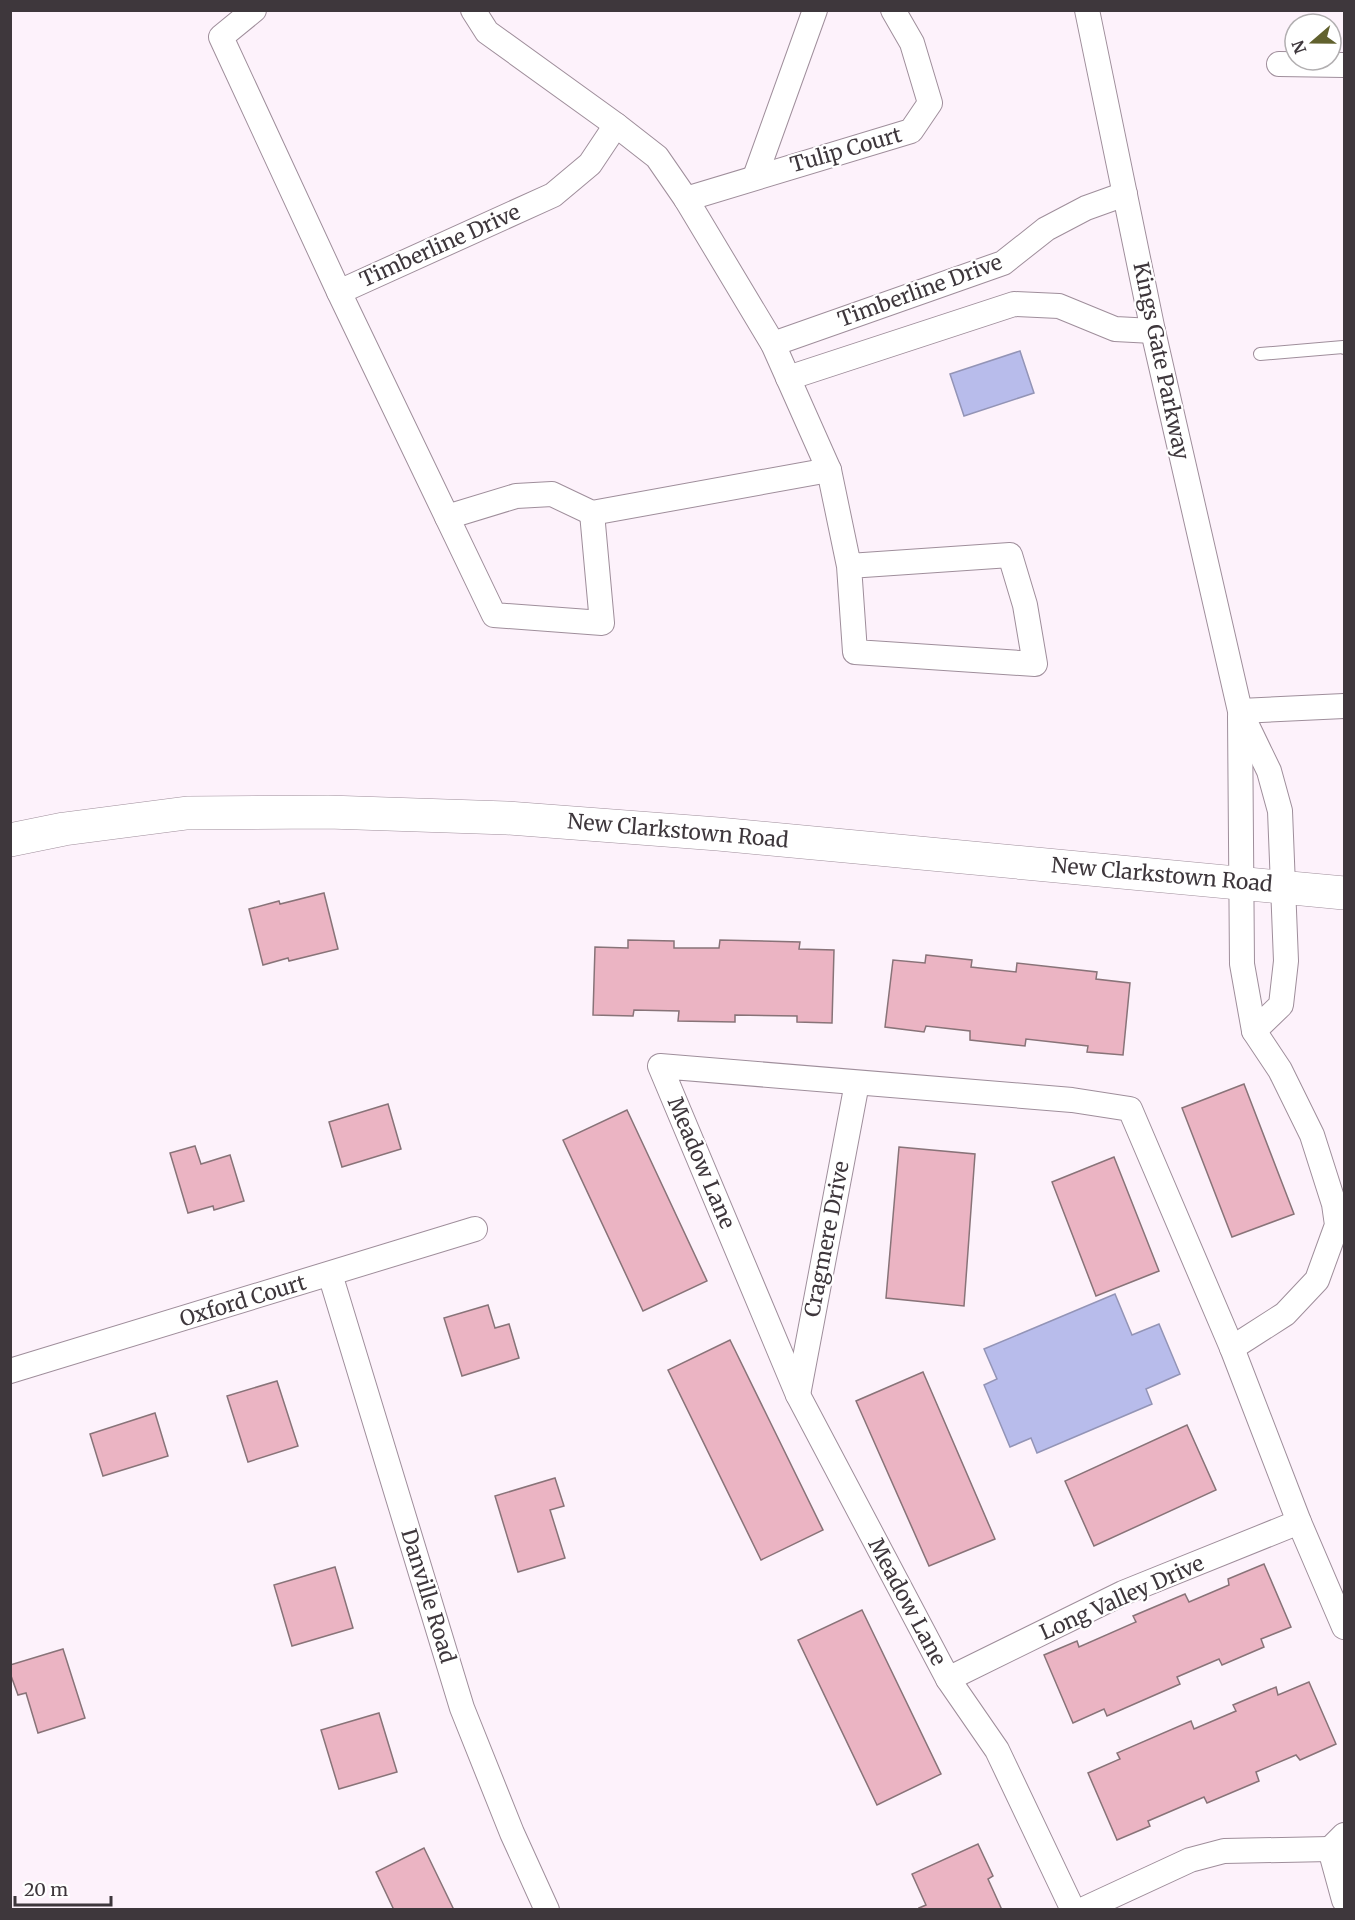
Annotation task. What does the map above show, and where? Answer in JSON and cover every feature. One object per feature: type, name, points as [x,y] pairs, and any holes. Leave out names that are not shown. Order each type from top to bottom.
[{"type":"street","name":"Timberline Drive","points":[[254,10],[221,37],[339,292],[494,615],[602,623],[592,513]]},
{"type":"street","points":[[473,10],[487,32],[657,157],[686,199],[772,344],[829,470],[849,566],[855,652],[1035,664],[1025,605],[1010,555],[849,566]]},
{"type":"street","name":"Tulip Court","points":[[755,177],[815,10]]},
{"type":"street","name":"Tulip Court","points":[[686,199],[911,131],[930,103],[912,43],[893,10]]},
{"type":"street","name":"Kings Gate Parkway","points":[[1087,10],[1153,331],[1240,711],[1240,884]]},
{"type":"street","points":[[1279,64],[1344,65]]},
{"type":"street","name":"Timberline Drive","points":[[339,292],[553,195],[590,164],[616,125]]},
{"type":"street","name":"Timberline Drive","points":[[772,344],[1003,263],[1046,229],[1086,208],[1125,194]]},
{"type":"street","name":"Timberline Drive","points":[[789,378],[1014,304],[1059,306],[1115,329],[1153,331]]},
{"type":"street","points":[[447,517],[516,496],[552,494],[592,513],[829,470]]},
{"type":"street","points":[[1240,711],[1344,706]]},
{"type":"street","name":"Kings Gate Parkway","points":[[1240,711],[1269,771],[1280,811],[1284,886]]},
{"type":"street","name":"New Clarkstown Road","points":[[10,840],[64,829],[187,813],[328,812],[495,818],[718,834],[1344,893]]},
{"type":"street","points":[[1232,1348],[1285,1314],[1317,1280],[1337,1225],[1339,1202],[1280,1070],[1254,1031],[1242,964],[1240,884]]},
{"type":"street","points":[[1254,1031],[1281,1005],[1286,961],[1284,886]]},
{"type":"street","name":"Meadow Lane","points":[[1073,1910],[997,1750],[948,1679],[798,1395],[660,1066],[1072,1100],[1130,1109],[1232,1348],[1299,1522],[1344,1627]]},
{"type":"street","name":"Cragmere Drive","points":[[798,1395],[857,1083]]},
{"type":"street","name":"Oxford Court","points":[[10,1371],[475,1229]]},
{"type":"street","name":"Danville Road","points":[[330,1274],[462,1708],[512,1833],[548,1910]]},
{"type":"street","name":"Long Valley Drive","points":[[948,1679],[1123,1593],[1299,1522]]},
{"type":"street","points":[[1082,1910],[1190,1860],[1224,1851],[1337,1842],[1344,1900]]},
{"type":"lane","points":[[1260,354],[1344,348]]},
{"type":"water","points":[[1020,351],[1034,393],[964,416],[950,374]]},
{"type":"water","points":[[1115,1294],[1132,1335],[1159,1324],[1180,1374],[1146,1389],[1152,1404],[1037,1453],[1031,1438],[1010,1447],[984,1385],[997,1379],[984,1349]]},
{"type":"building","points":[[324,893],[338,949],[263,965],[249,909]]},
{"type":"building","points":[[628,940],[674,941],[674,948],[719,948],[720,940],[800,942],[799,949],[834,950],[832,1023],[797,1022],[797,1016],[735,1015],[735,1022],[678,1021],[679,1011],[634,1010],[633,1016],[593,1015],[595,947],[628,948]]},
{"type":"building","points":[[926,955],[972,960],[971,967],[1016,972],[1017,963],[1097,972],[1096,979],[1130,983],[1123,1055],[1087,1052],[1088,1046],[1026,1039],[1025,1046],[970,1040],[970,1031],[926,1026],[924,1032],[885,1027],[893,960],[925,963]]},
{"type":"building","points":[[1244,1084],[1294,1214],[1232,1237],[1182,1108]]},
{"type":"building","points":[[388,1104],[401,1149],[342,1167],[329,1122]]},
{"type":"building","points":[[627,1110],[707,1281],[643,1311],[563,1140]]},
{"type":"building","points":[[195,1146],[201,1164],[230,1155],[244,1201],[214,1210],[213,1206],[188,1213],[170,1153]]},
{"type":"building","points":[[899,1147],[975,1154],[964,1306],[886,1298]]},
{"type":"building","points":[[1114,1157],[1159,1271],[1096,1296],[1052,1182]]},
{"type":"building","points":[[488,1305],[495,1328],[509,1324],[519,1358],[462,1376],[444,1318]]},
{"type":"building","points":[[730,1340],[823,1530],[761,1560],[668,1370]]},
{"type":"building","points":[[923,1372],[995,1539],[929,1566],[856,1401]]},
{"type":"building","points":[[277,1381],[298,1446],[248,1462],[227,1396]]},
{"type":"building","points":[[155,1413],[168,1456],[103,1476],[90,1434]]},
{"type":"building","points":[[1187,1425],[1216,1490],[1094,1546],[1065,1481]]},
{"type":"building","points":[[555,1478],[564,1506],[550,1510],[565,1558],[518,1572],[495,1496]]},
{"type":"building","points":[[1264,1564],[1291,1627],[1261,1639],[1264,1647],[1222,1665],[1219,1659],[1177,1677],[1180,1684],[1107,1716],[1104,1709],[1073,1723],[1044,1655],[1077,1641],[1079,1647],[1136,1622],[1133,1616],[1185,1594],[1189,1602],[1229,1585],[1228,1579]]},
{"type":"building","points":[[335,1567],[353,1628],[292,1646],[274,1585]]},
{"type":"building","points":[[862,1610],[941,1774],[877,1805],[798,1640]]},
{"type":"building","points":[[63,1649],[85,1718],[38,1733],[26,1693],[18,1695],[10,1673],[10,1665]]},
{"type":"building","points":[[1309,1682],[1336,1744],[1300,1760],[1296,1755],[1256,1772],[1259,1781],[1207,1803],[1204,1797],[1148,1821],[1150,1826],[1117,1840],[1088,1773],[1120,1759],[1117,1753],[1191,1721],[1194,1729],[1236,1711],[1233,1705],[1276,1687],[1278,1695]]},
{"type":"building","points":[[379,1713],[397,1772],[339,1789],[321,1730]]},
{"type":"building","points":[[978,1844],[993,1876],[988,1879],[1002,1910],[920,1910],[919,1908],[926,1905],[912,1874]]},
{"type":"building","points":[[424,1848],[454,1910],[394,1910],[376,1872]]}]
